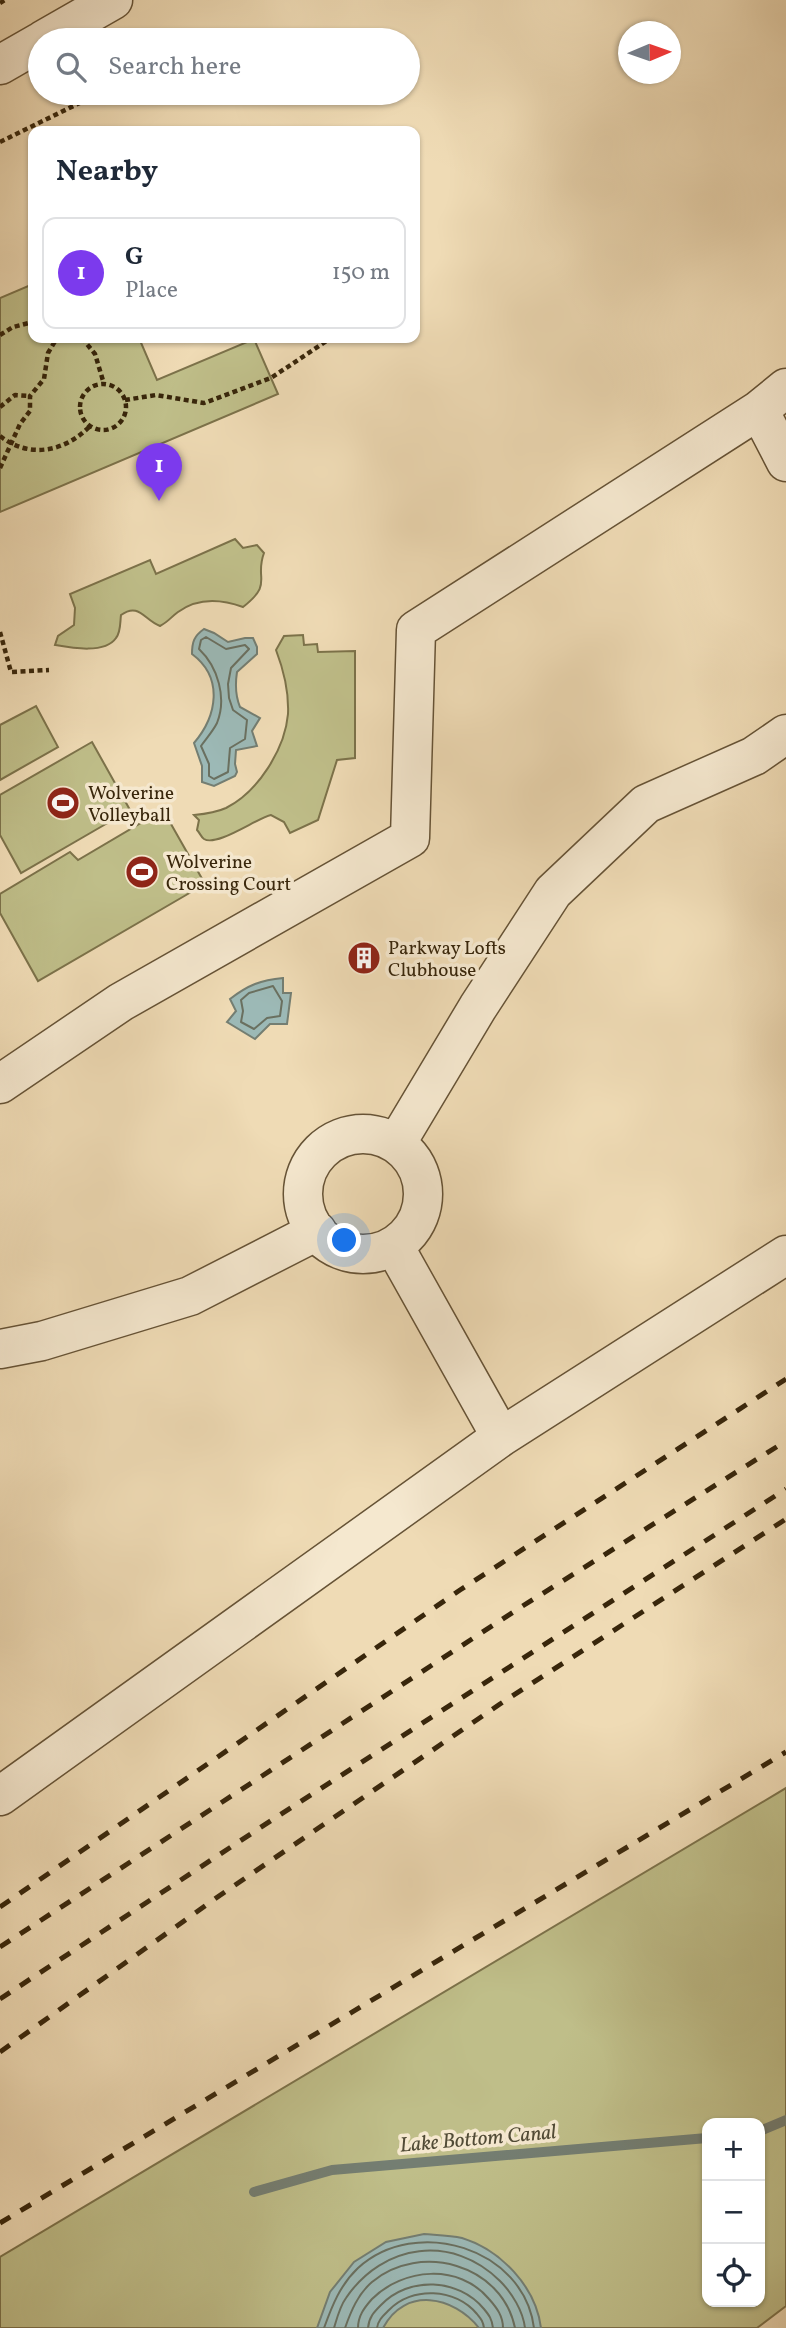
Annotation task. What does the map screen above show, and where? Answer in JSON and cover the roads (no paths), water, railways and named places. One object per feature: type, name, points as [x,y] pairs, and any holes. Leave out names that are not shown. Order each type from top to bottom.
[{"type":"street","points":[[65,28],[113,0]]},
{"type":"street","points":[[0,65],[28,49]]},
{"type":"street","points":[[0,1084],[121,1002],[410,838],[416,630],[772,399],[786,462]]},
{"type":"street","points":[[396,1144],[478,1007],[553,892],[646,804],[754,756],[786,734]]},
{"type":"street","points":[[368,1134],[396,1144],[415,1164],[423,1189],[419,1216],[412,1228],[394,1246],[370,1253],[346,1251],[325,1240],[309,1218],[304,1196],[307,1173],[314,1159],[337,1140],[352,1135],[368,1134]]},
{"type":"street","points":[[0,1349],[42,1341],[190,1296],[317,1231]]},
{"type":"street","points":[[394,1246],[501,1437]]},
{"type":"street","points":[[0,1796],[501,1437],[786,1255]]},
{"type":"water","points":[[204,629],[228,642],[253,638],[257,647],[257,654],[237,672],[236,686],[240,707],[260,718],[252,731],[257,746],[236,750],[235,776],[214,786],[202,782],[202,766],[194,743],[208,721],[214,697],[209,674],[192,654],[194,640]]},
{"type":"water","points":[[283,978],[283,993],[291,993],[287,1024],[270,1024],[255,1039],[227,1022],[236,1011],[230,999],[255,984]]},
{"type":"water","points":[[424,2234],[462,2238],[490,2251],[503,2261],[532,2298],[541,2328],[479,2328],[457,2309],[430,2300],[416,2301],[404,2306],[392,2315],[383,2328],[317,2328],[330,2292],[354,2262],[386,2242]]},
{"type":"waterway","name":"Lake Bottom Canal","points":[[765,2129],[786,2120]]},
{"type":"waterway","name":"Lake Bottom Canal","points":[[254,2192],[332,2170],[702,2138]]},
{"type":"railway","points":[[0,1907],[460,1590],[786,1379]]},
{"type":"railway","points":[[0,1947],[521,1607],[786,1441]]},
{"type":"railway","points":[[0,1999],[278,1816],[786,1489]]},
{"type":"railway","points":[[0,2052],[219,1896],[500,1704],[786,1519]]},
{"type":"railway","points":[[0,2223],[786,1752]]},
{"type":"place","name":"G","points":[[159,501]]},
{"type":"place","name":"Wolverine Volleyball","points":[[63,803]]},
{"type":"place","name":"Wolverine Crossing Court","points":[[142,872]]},
{"type":"place","name":"Parkway Lofts Clubhouse","points":[[364,958]]}]
